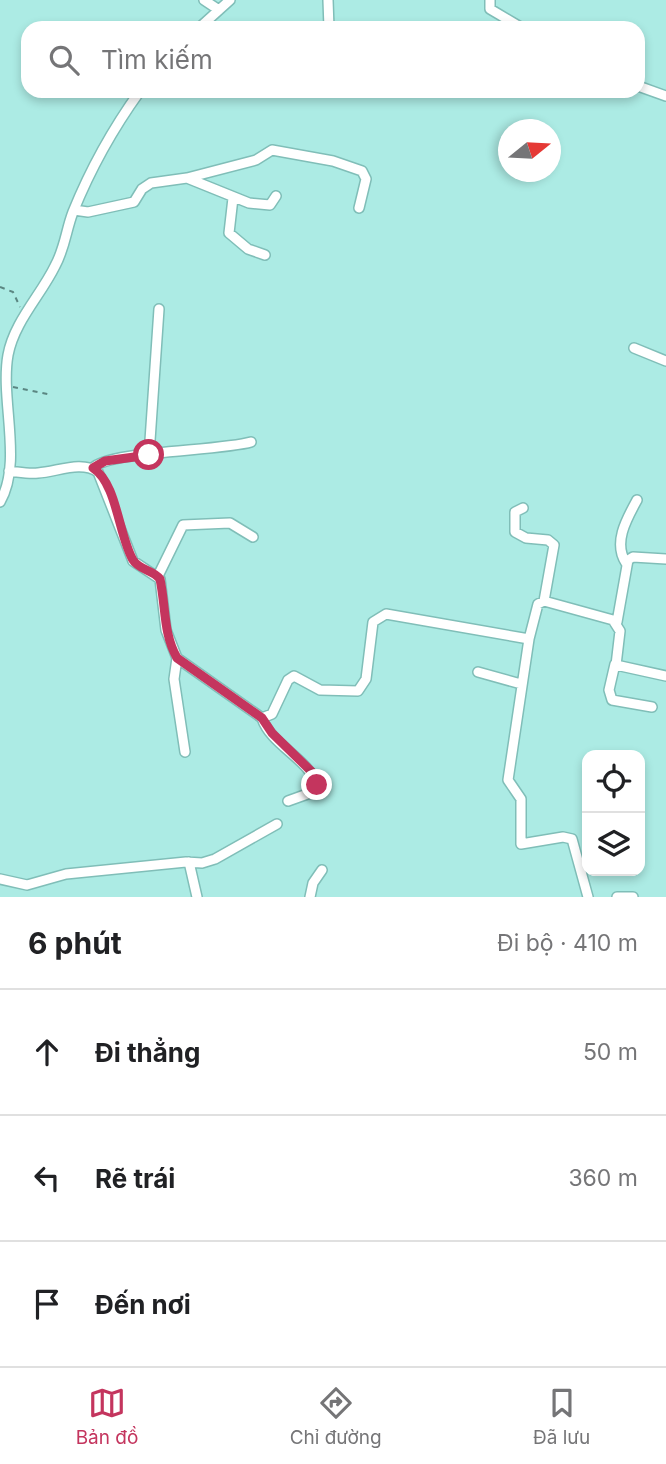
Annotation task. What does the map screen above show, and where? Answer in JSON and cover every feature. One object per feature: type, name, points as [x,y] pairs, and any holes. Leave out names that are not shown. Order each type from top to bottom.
[{"type":"street","points":[[204,0],[219,10]]},
{"type":"street","points":[[207,21],[230,0]]},
{"type":"street","points":[[328,0],[329,21]]},
{"type":"street","points":[[489,0],[490,9],[510,21]]},
{"type":"street","points":[[645,88],[666,96]]},
{"type":"street","points":[[0,502],[7,489],[9,471],[5,387],[8,351],[24,318],[58,262],[69,235],[68,224],[74,209],[136,98]]},
{"type":"street","points":[[74,209],[88,212],[134,202],[142,189],[151,183],[187,178],[256,160],[276,149],[333,161],[362,171],[366,179],[359,208]]},
{"type":"street","points":[[187,178],[233,198],[270,205],[276,196]]},
{"type":"street","points":[[233,198],[229,233],[248,249],[265,255]]},
{"type":"street","points":[[149,455],[159,309]]},
{"type":"street","points":[[635,348],[666,361]]},
{"type":"street","points":[[9,471],[36,474],[70,467],[93,468],[105,461],[251,442]]},
{"type":"street","points":[[93,468],[101,475],[107,487],[133,561],[158,576]]},
{"type":"street","points":[[637,500],[626,522],[619,551],[626,563],[617,622],[620,631],[609,690],[612,699],[652,707]]},
{"type":"street","points":[[523,508],[515,512],[515,532],[526,537],[548,540],[554,545],[544,601]]},
{"type":"street","points":[[186,752],[174,679],[177,658],[166,630],[158,576],[180,528],[186,524],[235,524],[253,537]]},
{"type":"street","points":[[626,563],[633,557],[666,559]]},
{"type":"street","points":[[588,897],[572,839],[563,837],[524,845],[520,841],[521,799],[508,780],[507,771],[529,639],[538,604],[544,601],[617,622]]},
{"type":"street","points":[[262,718],[272,713],[288,680],[293,676],[320,690],[354,692],[361,689],[366,679],[373,622],[386,614],[529,639]]},
{"type":"street","points":[[177,658],[262,718],[272,733],[313,773],[317,785],[313,792],[288,801]]},
{"type":"street","points":[[615,664],[666,676]]},
{"type":"street","points":[[478,672],[521,684]]},
{"type":"street","points":[[0,879],[27,886],[66,874],[202,863],[215,859],[277,824]]},
{"type":"street","points":[[189,862],[197,897]]},
{"type":"street","points":[[310,897],[313,883],[322,870]]},
{"type":"street","points":[[617,897],[633,897]]},
{"type":"path","points":[[0,287],[16,295],[24,318]]},
{"type":"path","points":[[5,387],[31,388],[52,395]]},
{"type":"route","points":[[149,455],[105,461],[93,468],[101,475],[107,487],[133,561],[155,573],[160,579],[162,607],[172,650],[177,658],[262,718],[272,733],[313,773],[317,785]]}]
